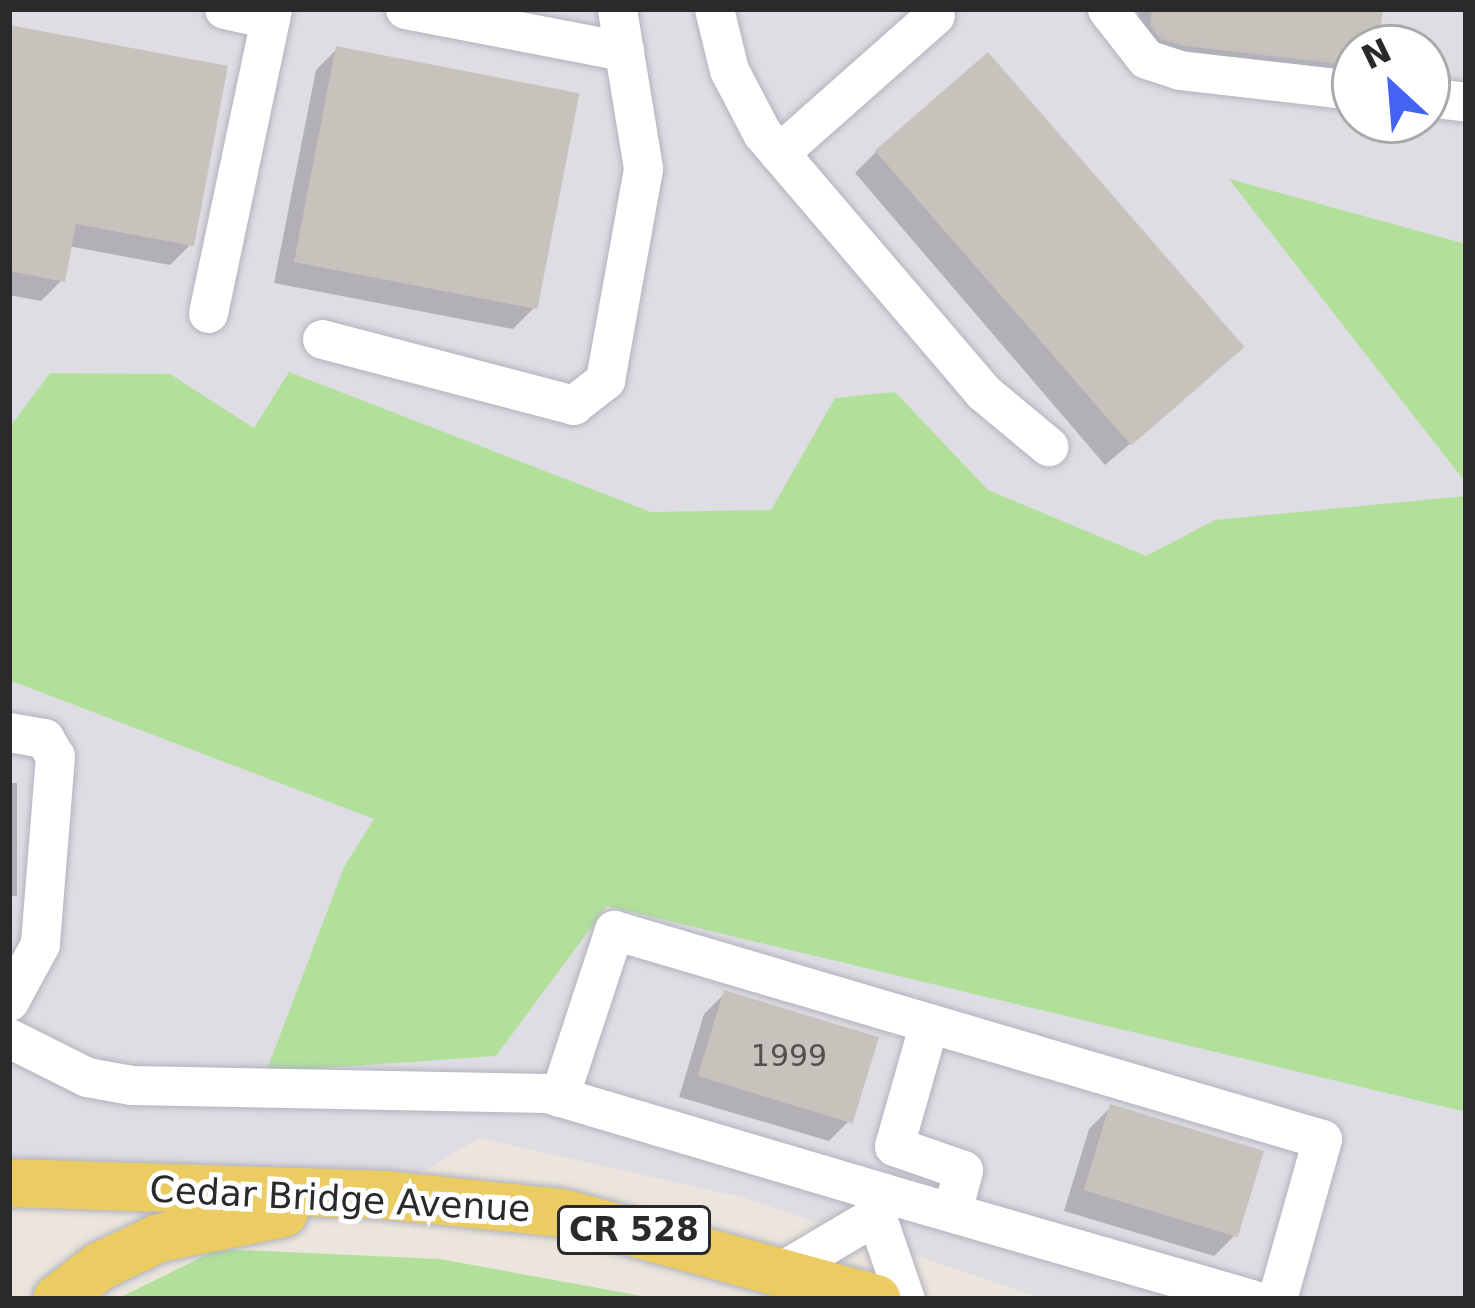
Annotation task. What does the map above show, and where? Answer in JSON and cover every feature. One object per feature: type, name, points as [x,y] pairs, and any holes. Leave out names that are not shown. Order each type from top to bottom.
[{"type":"main road","name":"Cedar Bridge Avenue","points":[[9,1183],[384,1195],[562,1213],[876,1299]]},
{"type":"main road","points":[[57,1299],[100,1266],[159,1238],[384,1195]]},
{"type":"lane","points":[[208,313],[271,14],[224,9]]},
{"type":"lane","points":[[405,9],[624,51]]},
{"type":"lane","points":[[322,339],[572,404],[590,396],[605,380],[643,167],[616,9]]},
{"type":"lane","points":[[714,9],[729,70],[778,153],[983,392],[1048,446]]},
{"type":"lane","points":[[1109,10],[1146,58],[1179,70],[1331,87]]},
{"type":"lane","points":[[778,153],[935,15]]},
{"type":"lane","points":[[9,732],[44,738],[55,756],[40,944],[9,1000]]},
{"type":"lane","points":[[559,1097],[614,931],[1322,1138],[1276,1299]]},
{"type":"lane","points":[[929,1023],[893,1146],[963,1170],[952,1212]]},
{"type":"lane","points":[[9,1038],[68,1070],[131,1085],[442,1095],[519,1089],[559,1097],[880,1204],[952,1212],[1252,1299]]},
{"type":"lane","points":[[783,1270],[880,1204]]},
{"type":"lane","points":[[880,1204],[904,1299]]},
{"type":"shaded area","points":[[9,9],[1466,9],[1466,1299],[1043,1299],[745,1198],[479,1138],[384,1195],[9,1183]]},
{"type":"green space","points":[[1229,179],[1466,244],[1466,483]]},
{"type":"green space","points":[[289,372],[651,512],[771,510],[835,398],[895,392],[988,490],[1146,556],[1215,520],[1466,496],[1466,1112],[607,906],[496,1056],[266,1072],[344,867],[374,819],[9,680],[9,428],[50,373],[170,374],[254,428]]},
{"type":"green space","points":[[218,1249],[440,1259],[658,1299],[117,1299]]},
{"type":"building","points":[[1152,9],[1383,9],[1381,24],[1331,24],[1331,63],[1184,46],[1160,39],[1150,25]]},
{"type":"building","points":[[9,25],[228,66],[194,246],[76,224],[65,282],[9,271]]},
{"type":"building","points":[[336,46],[579,93],[537,309],[294,262]]},
{"type":"building","points":[[988,52],[1245,347],[1131,446],[875,150]]},
{"type":"building","points":[[724,990],[879,1037],[853,1123],[698,1076]]},
{"type":"building","points":[[1110,1104],[1264,1151],[1238,1237],[1084,1190]]}]
